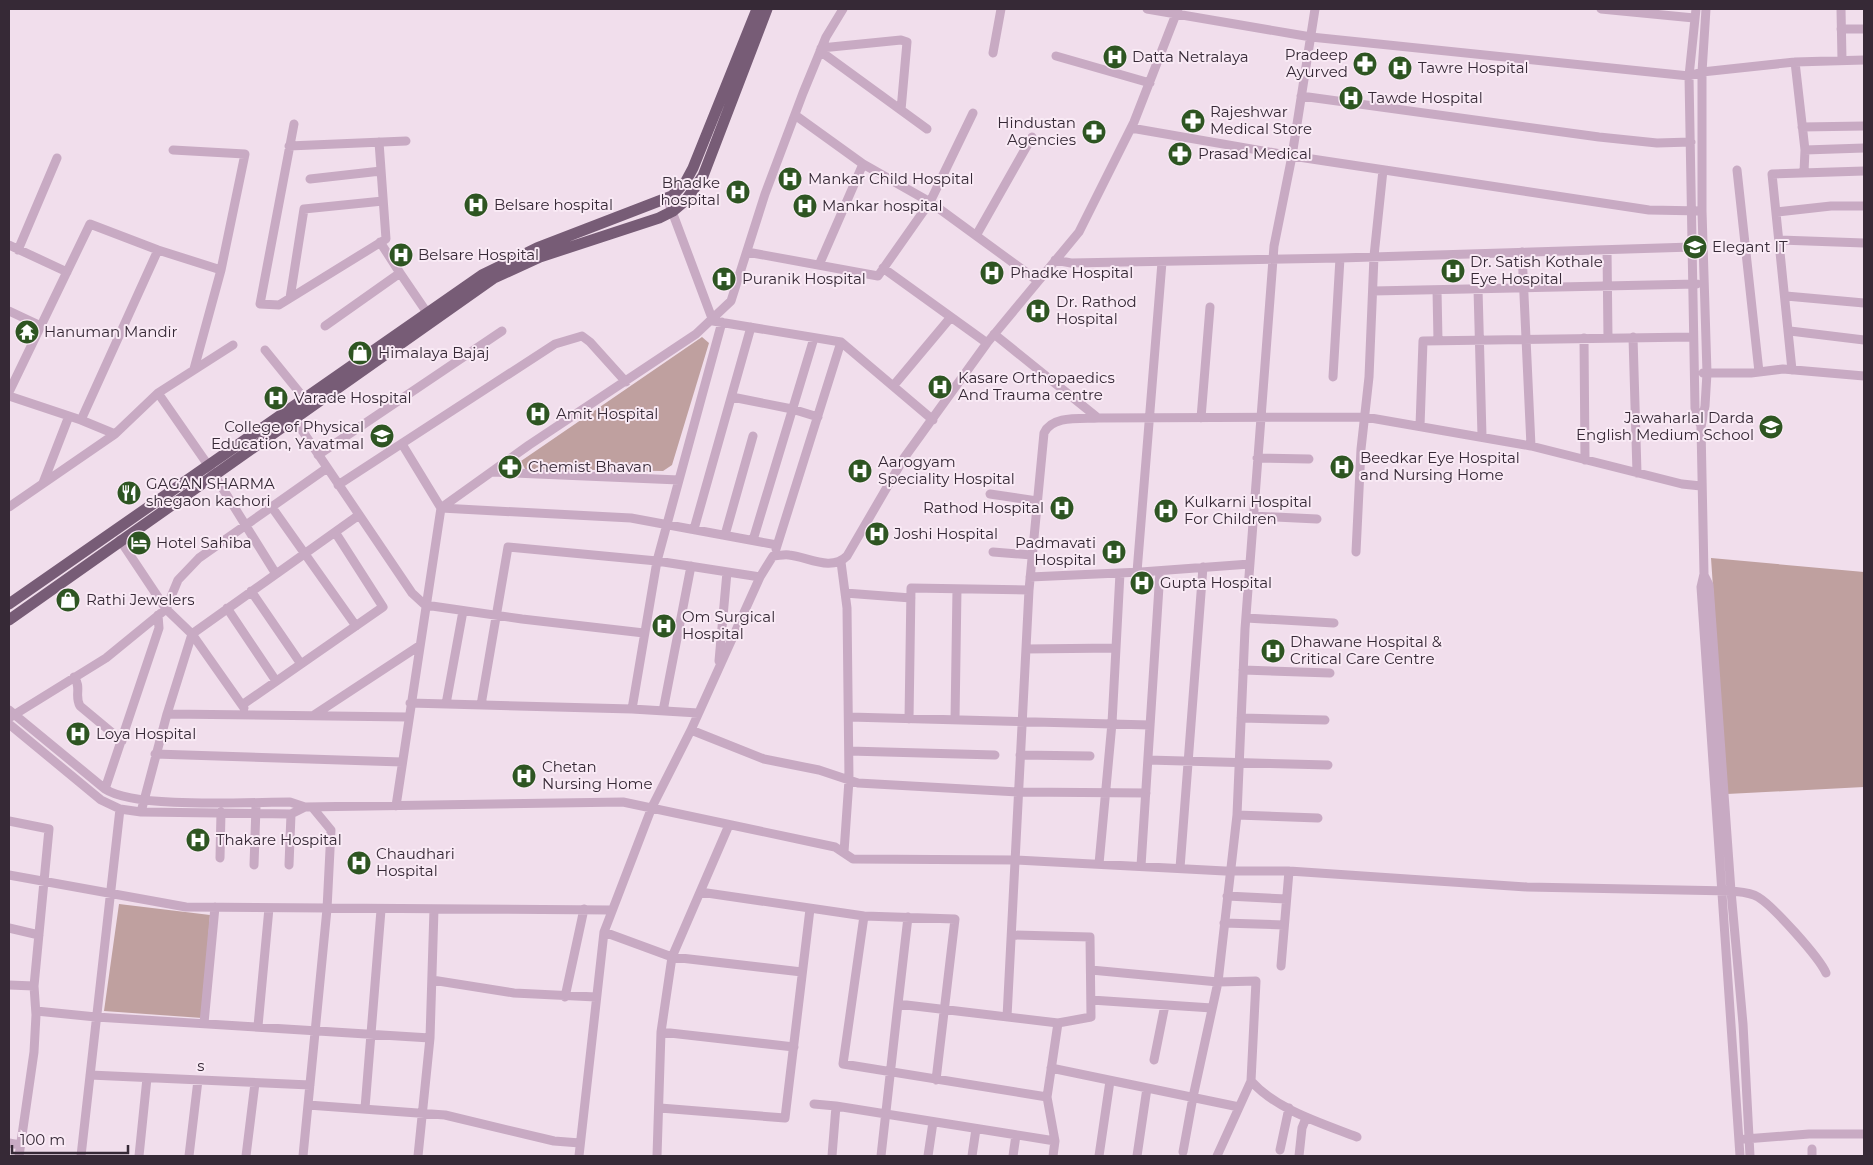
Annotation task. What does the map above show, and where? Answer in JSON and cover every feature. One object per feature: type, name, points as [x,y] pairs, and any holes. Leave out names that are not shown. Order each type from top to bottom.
[{"type":"main road","points":[[9,604],[291,414],[430,317],[482,275],[509,260],[667,198],[680,188],[693,168],[757,9]]},
{"type":"main road","points":[[291,414],[304,398],[494,278],[514,268],[673,211],[686,200],[703,176],[767,9]]},
{"type":"main road","points":[[9,620],[120,540],[210,470]]},
{"type":"street","points":[[441,508],[529,445],[717,321],[731,301],[765,194],[820,50],[843,9]]},
{"type":"street","points":[[993,53],[1001,9]]},
{"type":"street","points":[[1147,9],[1177,12],[1311,36],[1689,76],[1702,72],[1795,62],[1864,60]]},
{"type":"street","points":[[1183,1152],[1218,982],[1237,815],[1246,618],[1273,259],[1292,156],[1315,9]]},
{"type":"street","points":[[1601,9],[1695,14],[1689,76],[1695,408],[1701,427]]},
{"type":"street","points":[[1706,9],[1702,72],[1702,211],[1707,373],[1706,406],[1701,427],[1704,574],[1702,586],[1721,891],[1733,1024],[1740,1156]]},
{"type":"street","points":[[1841,9],[1842,60]]},
{"type":"street","points":[[844,852],[849,751],[845,593],[841,562],[904,458],[987,343],[1078,232],[1131,128],[1177,12]]},
{"type":"street","points":[[1842,29],[1864,29]]},
{"type":"street","points":[[820,50],[905,41],[908,44],[902,110]]},
{"type":"street","points":[[820,50],[927,129]]},
{"type":"street","points":[[1056,56],[1150,83]]},
{"type":"street","points":[[1795,62],[1805,150],[1804,172]]},
{"type":"street","points":[[1301,96],[1590,136],[1658,142],[1690,142]]},
{"type":"street","points":[[747,252],[878,276],[930,202],[973,114]]},
{"type":"street","points":[[795,115],[863,164],[930,202],[977,234],[1038,281]]},
{"type":"street","points":[[294,124],[260,304],[279,305],[386,238],[379,142]]},
{"type":"street","points":[[1802,127],[1864,126]]},
{"type":"street","points":[[1131,128],[1292,156],[1649,210],[1702,211]]},
{"type":"street","points":[[977,234],[1032,137]]},
{"type":"street","points":[[289,146],[406,141]]},
{"type":"street","points":[[1805,150],[1864,148]]},
{"type":"street","points":[[173,150],[244,154],[221,270],[194,369]]},
{"type":"street","points":[[18,250],[57,158]]},
{"type":"street","points":[[819,265],[863,164]]},
{"type":"street","points":[[1356,552],[1369,377],[1374,256],[1383,170]]},
{"type":"street","points":[[1738,170],[1759,372]]},
{"type":"street","points":[[310,179],[381,171]]},
{"type":"street","points":[[1792,370],[1790,331],[1772,174],[1864,171]]},
{"type":"street","points":[[632,709],[657,561],[679,480],[717,321],[667,198]]},
{"type":"street","points":[[290,298],[304,209],[383,201]]},
{"type":"street","points":[[1776,212],[1831,206],[1864,206]]},
{"type":"street","points":[[115,434],[9,394],[90,224],[158,250],[221,270]]},
{"type":"street","points":[[1780,240],[1864,243]]},
{"type":"street","points":[[380,242],[430,317]]},
{"type":"street","points":[[9,245],[68,272]]},
{"type":"street","points":[[1055,260],[1072,264],[1692,247]]},
{"type":"street","points":[[81,420],[158,250]]},
{"type":"street","points":[[1607,250],[1608,338]]},
{"type":"street","points":[[1522,252],[1522,288],[1531,446]]},
{"type":"street","points":[[1333,377],[1340,258]]},
{"type":"street","points":[[1136,572],[1162,262]]},
{"type":"street","points":[[883,268],[987,343]]},
{"type":"street","points":[[324,326],[400,273]]},
{"type":"street","points":[[1373,291],[1705,284]]},
{"type":"street","points":[[1478,289],[1482,436]]},
{"type":"street","points":[[1437,290],[1438,340]]},
{"type":"street","points":[[1786,296],[1864,303]]},
{"type":"street","points":[[1202,418],[1210,307]]},
{"type":"street","points":[[9,311],[41,326]]},
{"type":"street","points":[[894,385],[951,317]]},
{"type":"street","points":[[717,321],[841,342],[894,385],[932,420]]},
{"type":"street","points":[[694,529],[751,327]]},
{"type":"street","points":[[318,455],[502,331]]},
{"type":"street","points":[[1790,331],[1864,340]]},
{"type":"street","points":[[994,334],[1098,418]]},
{"type":"street","points":[[338,485],[555,344],[582,336],[590,342],[626,382]]},
{"type":"street","points":[[1633,337],[1637,473]]},
{"type":"street","points":[[1420,426],[1423,341],[1694,337]]},
{"type":"street","points":[[753,540],[814,338]]},
{"type":"street","points":[[1584,338],[1585,460]]},
{"type":"street","points":[[579,1156],[604,932],[611,910],[652,807],[691,730],[760,577],[773,556],[841,342]]},
{"type":"street","points":[[9,507],[115,434],[158,394],[233,345]]},
{"type":"street","points":[[265,350],[304,398]]},
{"type":"street","points":[[1694,374],[1759,372],[1783,369],[1864,376]]},
{"type":"street","points":[[158,394],[210,470],[276,574]]},
{"type":"street","points":[[732,397],[792,409],[818,417]]},
{"type":"street","points":[[291,414],[412,593],[425,606],[644,633]]},
{"type":"street","points":[[42,484],[69,416]]},
{"type":"street","points":[[1007,1017],[1029,590],[1044,433],[1047,426],[1054,422],[1098,418],[1365,417],[1531,446],[1682,484],[1701,486]]},
{"type":"street","points":[[725,535],[753,436]]},
{"type":"street","points":[[396,806],[441,508],[402,444]]},
{"type":"street","points":[[1257,458],[1309,459]]},
{"type":"street","points":[[327,468],[244,524],[199,558],[178,580],[166,609],[106,658],[10,714],[105,789],[116,795],[143,800],[290,802],[308,807],[624,802],[652,807],[666,813],[835,847],[853,858],[1016,860],[1230,871],[1288,871],[1527,887],[1731,891],[1752,894],[1768,904],[1818,960],[1826,973]]},
{"type":"street","points":[[493,472],[679,480]]},
{"type":"street","points":[[990,494],[1037,501]]},
{"type":"street","points":[[270,506],[356,626]]},
{"type":"street","points":[[441,508],[631,518],[777,545]]},
{"type":"street","points":[[141,812],[155,754],[192,634],[251,590],[359,515]]},
{"type":"street","points":[[1253,516],[1317,519]]},
{"type":"street","points":[[242,705],[384,605],[335,532]]},
{"type":"street","points":[[120,540],[166,609],[192,634],[249,714]]},
{"type":"street","points":[[481,705],[508,547],[657,561],[760,577]]},
{"type":"street","points":[[993,552],[1032,555]]},
{"type":"street","points":[[773,556],[788,554],[828,564],[841,562]]},
{"type":"street","points":[[1030,577],[1160,571],[1250,564]]},
{"type":"street","points":[[663,711],[691,566]]},
{"type":"street","points":[[1180,868],[1203,567]]},
{"type":"street","points":[[1141,866],[1160,571]]},
{"type":"street","points":[[718,667],[727,572]]},
{"type":"street","points":[[1099,864],[1112,723],[1120,573]]},
{"type":"street","points":[[1704,574],[1709,585],[1731,891],[1743,1024],[1750,1156]]},
{"type":"street","points":[[909,719],[911,589],[1029,590]]},
{"type":"street","points":[[956,720],[957,589]]},
{"type":"street","points":[[251,590],[301,664]]},
{"type":"street","points":[[845,593],[911,598]]},
{"type":"street","points":[[227,608],[276,681]]},
{"type":"street","points":[[446,704],[462,611]]},
{"type":"street","points":[[105,789],[159,628],[158,615]]},
{"type":"street","points":[[1246,618],[1334,623]]},
{"type":"street","points":[[314,715],[419,646]]},
{"type":"street","points":[[1026,648],[1116,648]]},
{"type":"street","points":[[1243,670],[1330,673]]},
{"type":"street","points":[[74,677],[79,685],[78,698],[80,706],[122,740]]},
{"type":"street","points":[[410,704],[632,709],[698,713]]},
{"type":"street","points":[[167,714],[408,717]]},
{"type":"street","points":[[848,717],[1150,725]]},
{"type":"street","points":[[1241,718],[1325,720]]},
{"type":"street","points":[[9,724],[101,800],[120,809],[141,812],[291,814],[308,807]]},
{"type":"street","points":[[691,730],[764,759],[820,770],[858,783],[1018,792],[1146,793]]},
{"type":"street","points":[[849,751],[994,755]]},
{"type":"street","points":[[155,754],[402,762]]},
{"type":"street","points":[[1020,755],[1090,756]]},
{"type":"street","points":[[1148,760],[1328,765]]},
{"type":"street","points":[[254,864],[256,802]]},
{"type":"street","points":[[302,1156],[327,909],[330,828],[308,807]]},
{"type":"street","points":[[81,1156],[120,809]]},
{"type":"street","points":[[220,858],[221,812]]},
{"type":"street","points":[[289,865],[291,814]]},
{"type":"street","points":[[1237,815],[1318,818]]},
{"type":"street","points":[[9,821],[49,829],[34,986],[36,1011],[34,1052],[19,1156]]},
{"type":"street","points":[[656,1156],[660,1108],[662,1032],[672,957],[729,825]]},
{"type":"street","points":[[1282,966],[1288,871]]},
{"type":"street","points":[[9,875],[186,907],[381,910],[611,910]]},
{"type":"street","points":[[700,892],[864,916],[955,919],[936,1080]]},
{"type":"street","points":[[1227,896],[1286,899]]},
{"type":"street","points":[[204,1023],[215,907]]},
{"type":"street","points":[[258,1026],[269,908]]},
{"type":"street","points":[[418,1156],[424,1113],[430,1038],[434,909]]},
{"type":"street","points":[[565,997],[584,909]]},
{"type":"street","points":[[660,1108],[785,1118],[810,909]]},
{"type":"street","points":[[366,1108],[381,910]]},
{"type":"street","points":[[864,916],[843,1064],[1048,1097]]},
{"type":"street","points":[[881,1156],[908,917]]},
{"type":"street","points":[[1224,923],[1284,925]]},
{"type":"street","points":[[9,928],[39,935]]},
{"type":"street","points":[[604,932],[672,957],[802,972]]},
{"type":"street","points":[[898,1004],[1058,1023],[1091,1017],[1090,937],[1012,935]]},
{"type":"street","points":[[1091,970],[1218,982],[1256,981],[1251,1081],[1217,1156]]},
{"type":"street","points":[[432,980],[514,993],[565,997],[596,997]]},
{"type":"street","points":[[9,985],[34,986]]},
{"type":"street","points":[[1091,1000],[1212,1008]]},
{"type":"street","points":[[1154,1060],[1165,1005]]},
{"type":"street","points":[[36,1011],[96,1017],[430,1038]]},
{"type":"street","points":[[1053,1156],[1055,1141],[1048,1097],[1058,1023]]},
{"type":"street","points":[[662,1032],[794,1047]]},
{"type":"street","points":[[1051,1068],[1239,1107]]},
{"type":"street","name":"s","points":[[90,1075],[310,1086]]},
{"type":"street","points":[[140,1156],[146,1078]]},
{"type":"street","points":[[188,1156],[198,1080]]},
{"type":"street","points":[[1099,1156],[1110,1080]]},
{"type":"street","points":[[1251,1081],[1261,1092],[1306,1118],[1356,1137]]},
{"type":"street","points":[[246,1156],[255,1083]]},
{"type":"street","points":[[1138,1156],[1147,1088]]},
{"type":"street","points":[[814,1104],[1055,1141]]},
{"type":"street","points":[[308,1105],[445,1114],[554,1141],[580,1143]]},
{"type":"street","points":[[832,1156],[836,1106]]},
{"type":"street","points":[[1280,1150],[1289,1108]]},
{"type":"street","points":[[1299,1156],[1302,1128],[1306,1118]]},
{"type":"street","points":[[928,1156],[933,1122]]},
{"type":"street","points":[[972,1156],[976,1129]]},
{"type":"street","points":[[1739,1139],[1809,1134],[1864,1134]]},
{"type":"street","points":[[1013,1156],[1016,1135]]},
{"type":"street","points":[[9,1143],[20,1144]]},
{"type":"shaded area","points":[[702,337],[709,343],[672,465],[663,471],[525,469],[521,461]]},
{"type":"shaded area","points":[[1711,558],[1864,572],[1864,787],[1727,794]]},
{"type":"shaded area","points":[[119,904],[210,915],[202,1018],[104,1011]]},
{"type":"place","name":"Datta Netralaya","points":[[1115,57]]},
{"type":"place","name":"Pradeep Ayurved","points":[[1365,64]]},
{"type":"place","name":"Tawre Hospital","points":[[1400,68]]},
{"type":"place","name":"Tawde Hospital","points":[[1351,98]]},
{"type":"place","name":"Rajeshwar Medical Store","points":[[1193,121]]},
{"type":"place","name":"Hindustan Agencies","points":[[1094,132]]},
{"type":"place","name":"Prasad Medical","points":[[1180,154]]},
{"type":"place","name":"Mankar Child Hospital","points":[[790,179]]},
{"type":"place","name":"Bhadke hospital","points":[[738,192]]},
{"type":"place","name":"Belsare hospital","points":[[476,205]]},
{"type":"place","name":"Mankar hospital","points":[[805,206]]},
{"type":"place","name":"Elegant IT","points":[[1695,247]]},
{"type":"place","name":"Belsare Hospital","points":[[401,255]]},
{"type":"place","name":"Dr. Satish Kothale Eye Hospital","points":[[1453,271]]},
{"type":"place","name":"Phadke Hospital","points":[[992,273]]},
{"type":"place","name":"Puranik Hospital","points":[[724,279]]},
{"type":"place","name":"Dr. Rathod Hospital","points":[[1038,311]]},
{"type":"place","name":"Hanuman Mandir","points":[[27,332]]},
{"type":"place","name":"Himalaya Bajaj","points":[[360,353]]},
{"type":"place","name":"Kasare Orthopaedics And Trauma centre","points":[[940,387]]},
{"type":"place","name":"Varade Hospital","points":[[276,398]]},
{"type":"place","name":"Amit Hospital","points":[[538,414]]},
{"type":"place","name":"Jawaharlal Darda English Medium School","points":[[1771,427]]},
{"type":"place","name":"College of Physical Education, Yavatmal","points":[[382,436]]},
{"type":"place","name":"Chemist Bhavan","points":[[510,467]]},
{"type":"place","name":"Beedkar Eye Hospital and Nursing Home","points":[[1342,467]]},
{"type":"place","name":"Aarogyam Speciality Hospital","points":[[860,471]]},
{"type":"place","name":"GAGAN SHARMA shegaon kachori","points":[[129,493]]},
{"type":"place","name":"Rathod Hospital","points":[[1062,508]]},
{"type":"place","name":"Kulkarni Hospital For Children","points":[[1166,511]]},
{"type":"place","name":"Joshi Hospital","points":[[877,534]]},
{"type":"place","name":"Hotel Sahiba","points":[[139,543]]},
{"type":"place","name":"Padmavati Hospital","points":[[1114,552]]},
{"type":"place","name":"Gupta Hospital","points":[[1142,583]]},
{"type":"place","name":"Rathi Jewelers","points":[[68,600]]},
{"type":"place","name":"Om Surgical Hospital","points":[[664,626]]},
{"type":"place","name":"Dhawane Hospital & Critical Care Centre","points":[[1273,651]]},
{"type":"place","name":"Loya Hospital","points":[[78,734]]},
{"type":"place","name":"Chetan Nursing Home","points":[[524,776]]},
{"type":"place","name":"Thakare Hospital","points":[[198,840]]},
{"type":"place","name":"Chaudhari Hospital","points":[[359,863]]}]
